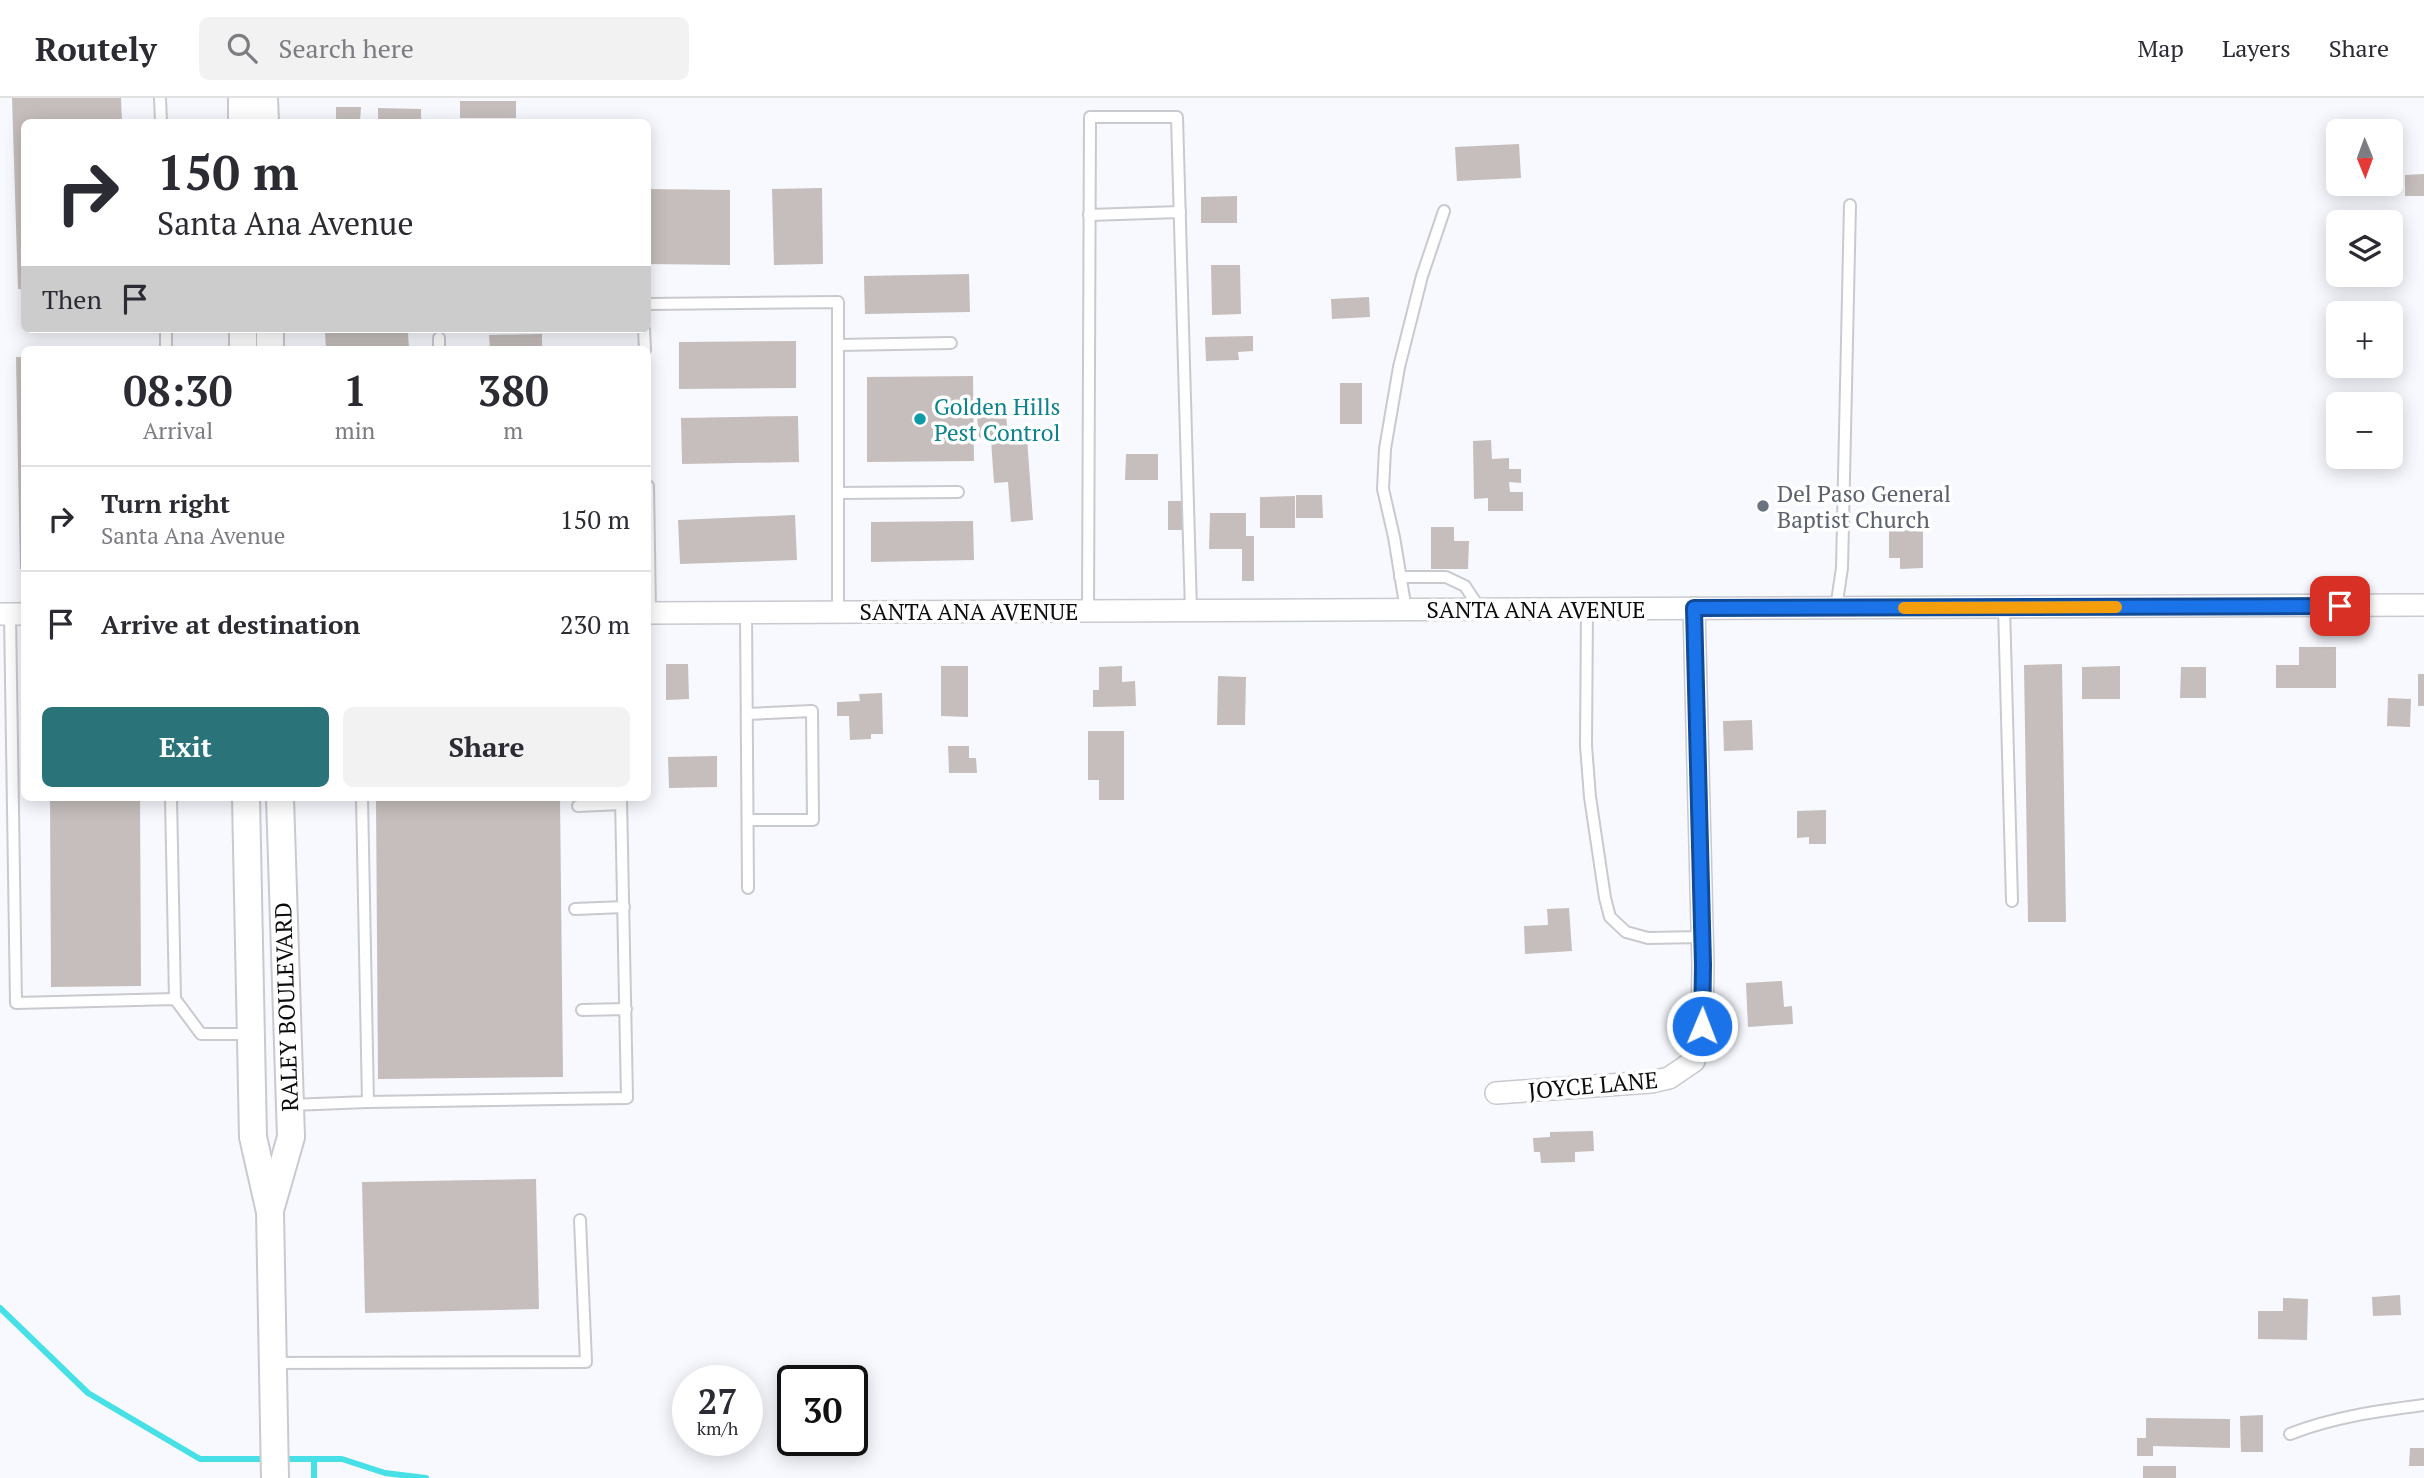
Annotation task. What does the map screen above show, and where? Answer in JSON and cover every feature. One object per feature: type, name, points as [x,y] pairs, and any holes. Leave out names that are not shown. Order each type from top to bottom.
[{"type":"street","points":[[242,98],[242,119]]},
{"type":"street","points":[[264,98],[265,119]]},
{"type":"street","name":"SANTA ANA AVENUE","points":[[651,613],[2424,605]]},
{"type":"street","name":"JOYCE LANE","points":[[1496,1093],[1651,1082],[1669,1078],[1694,1061],[1702,1026],[1702,937],[1694,608]]},
{"type":"street","name":"RALEY BOULEVARD","points":[[246,801],[253,1137],[270,1212],[275,1478]]},
{"type":"street","points":[[266,801],[267,853],[282,875]]},
{"type":"street","name":"RALEY BOULEVARD","points":[[270,1212],[291,1137],[280,801]]},
{"type":"lane","points":[[160,98],[160,119]]},
{"type":"lane","points":[[1088,611],[1090,117],[1177,117],[1191,611]]},
{"type":"lane","points":[[1836,608],[1842,568],[1850,205]]},
{"type":"lane","points":[[1406,610],[1383,489],[1385,449],[1399,367],[1423,276],[1444,211]]},
{"type":"lane","points":[[1089,215],[1180,212]]},
{"type":"lane","points":[[651,303],[838,302],[838,612]]},
{"type":"lane","points":[[838,345],[951,343]]},
{"type":"lane","points":[[838,493],[958,492]]},
{"type":"lane","points":[[1401,577],[1446,577],[1465,586],[1480,609]]},
{"type":"lane","points":[[2004,607],[2012,901]]},
{"type":"lane","points":[[1587,609],[1586,746],[1590,797],[1610,917],[1626,932],[1648,938],[1702,937]]},
{"type":"lane","points":[[746,612],[748,888]]},
{"type":"lane","points":[[11,614],[16,1003],[175,999]]},
{"type":"lane","points":[[10,666],[21,666]]},
{"type":"lane","points":[[747,714],[812,711],[813,820],[748,820]]},
{"type":"lane","points":[[171,801],[175,999],[201,1034],[249,1034]]},
{"type":"lane","points":[[362,801],[368,1101]]},
{"type":"lane","points":[[289,1105],[368,1101],[627,1098],[621,801],[578,806]]},
{"type":"lane","points":[[575,909],[624,907]]},
{"type":"lane","points":[[582,1010],[626,1009]]},
{"type":"lane","points":[[271,1363],[586,1362],[580,1220]]},
{"type":"lane","points":[[2290,1434],[2315,1423],[2424,1405]]},
{"type":"building","points":[[12,98],[121,98],[122,119],[21,119],[21,289],[18,289]]},
{"type":"building","points":[[460,101],[516,101],[516,118],[460,118]]},
{"type":"building","points":[[336,107],[361,107],[360,119],[336,119]]},
{"type":"building","points":[[378,108],[421,109],[421,119],[378,119]]},
{"type":"building","points":[[1519,144],[1521,178],[1457,181],[1455,147]]},
{"type":"building","points":[[2424,174],[2424,196],[2405,196],[2405,175]]},
{"type":"building","points":[[822,188],[823,264],[774,265],[772,189]]},
{"type":"building","points":[[651,189],[730,190],[730,265],[651,264]]},
{"type":"building","points":[[1237,196],[1237,223],[1201,223],[1201,197]]},
{"type":"building","points":[[1211,265],[1240,265],[1241,314],[1212,315]]},
{"type":"building","points":[[969,274],[970,312],[865,314],[864,276]]},
{"type":"building","points":[[1369,297],[1370,317],[1332,319],[1331,299]]},
{"type":"building","points":[[325,333],[408,333],[409,346],[326,346]]},
{"type":"building","points":[[542,334],[542,346],[490,346],[489,335]]},
{"type":"building","points":[[1253,336],[1253,351],[1238,352],[1239,360],[1206,361],[1205,337]]},
{"type":"building","points":[[796,341],[796,388],[679,389],[679,342]]},
{"type":"building","points":[[16,357],[21,357],[20,569]]},
{"type":"building","name":"Golden Hills Pest Control","points":[[973,376],[974,461],[867,462],[867,377]]},
{"type":"building","points":[[1340,383],[1362,383],[1362,424],[1340,424]]},
{"type":"building","points":[[1006,414],[1008,436],[979,438],[977,416]]},
{"type":"building","points":[[798,416],[799,462],[682,464],[681,418]]},
{"type":"building","points":[[1027,438],[1033,520],[1011,522],[1008,482],[994,483],[991,440]]},
{"type":"building","points":[[1491,440],[1492,459],[1509,458],[1509,469],[1521,469],[1521,483],[1509,482],[1510,492],[1523,492],[1523,511],[1488,511],[1488,498],[1474,499],[1473,441]]},
{"type":"building","points":[[1126,454],[1158,454],[1158,480],[1125,480]]},
{"type":"building","points":[[1296,495],[1322,495],[1323,518],[1296,518]]},
{"type":"building","points":[[1295,496],[1295,528],[1260,528],[1260,497]]},
{"type":"building","points":[[1168,501],[1182,501],[1182,530],[1168,530]]},
{"type":"building","points":[[1210,513],[1246,513],[1246,536],[1254,536],[1254,581],[1242,581],[1242,549],[1209,549]]},
{"type":"building","points":[[795,515],[797,560],[680,564],[678,520]]},
{"type":"building","points":[[973,521],[974,560],[871,562],[871,522]]},
{"type":"building","points":[[1889,526],[1923,526],[1923,568],[1900,569],[1900,558],[1889,558]]},
{"type":"building","points":[[1431,527],[1454,527],[1454,541],[1469,541],[1468,569],[1431,569]]},
{"type":"building","points":[[2299,647],[2336,647],[2336,688],[2276,688],[2276,665],[2299,665]]},
{"type":"building","points":[[666,664],[688,664],[689,699],[666,700]]},
{"type":"building","points":[[2062,664],[2066,922],[2028,922],[2024,665]]},
{"type":"building","points":[[941,666],[968,666],[968,717],[941,716]]},
{"type":"building","points":[[1122,666],[1122,682],[1135,681],[1136,706],[1093,707],[1093,690],[1099,690],[1099,667]]},
{"type":"building","points":[[2120,666],[2120,699],[2082,699],[2082,667]]},
{"type":"building","points":[[2181,667],[2206,667],[2206,698],[2180,698]]},
{"type":"building","points":[[2418,674],[2424,674],[2424,706],[2418,706]]},
{"type":"building","points":[[1218,676],[1246,677],[1245,725],[1217,725]]},
{"type":"building","points":[[882,693],[883,734],[871,734],[871,739],[850,740],[849,716],[837,716],[837,702],[860,701],[859,694]]},
{"type":"building","points":[[2388,698],[2411,699],[2410,727],[2387,726]]},
{"type":"building","points":[[1752,720],[1753,750],[1724,751],[1723,721]]},
{"type":"building","points":[[1088,731],[1124,731],[1124,800],[1099,800],[1099,780],[1088,780]]},
{"type":"building","points":[[948,746],[969,746],[969,758],[976,758],[977,773],[949,773]]},
{"type":"building","points":[[717,756],[717,787],[669,788],[668,757]]},
{"type":"building","points":[[50,801],[140,801],[141,986],[51,987]]},
{"type":"building","points":[[376,801],[560,801],[563,1077],[378,1079]]},
{"type":"building","points":[[1826,810],[1826,844],[1809,844],[1809,837],[1797,838],[1797,811]]},
{"type":"building","points":[[1569,908],[1572,951],[1525,954],[1524,926],[1548,925],[1547,909]]},
{"type":"building","points":[[1782,981],[1784,1007],[1792,1006],[1793,1024],[1748,1027],[1746,983]]},
{"type":"building","points":[[1593,1131],[1594,1151],[1575,1152],[1575,1162],[1541,1163],[1540,1152],[1534,1152],[1533,1138],[1550,1137],[1550,1132]]},
{"type":"building","points":[[536,1179],[539,1309],[365,1313],[362,1182]]},
{"type":"building","points":[[2400,1295],[2401,1315],[2373,1316],[2372,1297]]},
{"type":"building","points":[[2283,1298],[2308,1299],[2307,1340],[2258,1339],[2258,1311],[2283,1311]]},
{"type":"building","points":[[2263,1415],[2263,1452],[2241,1452],[2240,1416]]},
{"type":"building","points":[[2146,1418],[2230,1419],[2230,1448],[2153,1446],[2153,1456],[2137,1456],[2137,1438],[2146,1438]]},
{"type":"building","points":[[2410,1448],[2424,1448],[2424,1466],[2409,1466]]},
{"type":"building","points":[[2143,1466],[2176,1466],[2176,1478],[2143,1478]]},
{"type":"waterway","points":[[0,1308],[88,1393],[200,1459],[270,1459]]},
{"type":"waterway","points":[[280,1459],[342,1459],[385,1473],[426,1478]]},
{"type":"waterway","points":[[314,1459],[314,1478]]},
{"type":"slow traffic","points":[[1904,608],[2116,607]]},
{"type":"place","name":"Golden Hills Pest Control","points":[[920,419]]},
{"type":"place","name":"Del Paso General Baptist Church","points":[[1763,506]]},
{"type":"route","points":[[1702,1026],[1703,965],[1694,608],[2340,606]]}]
